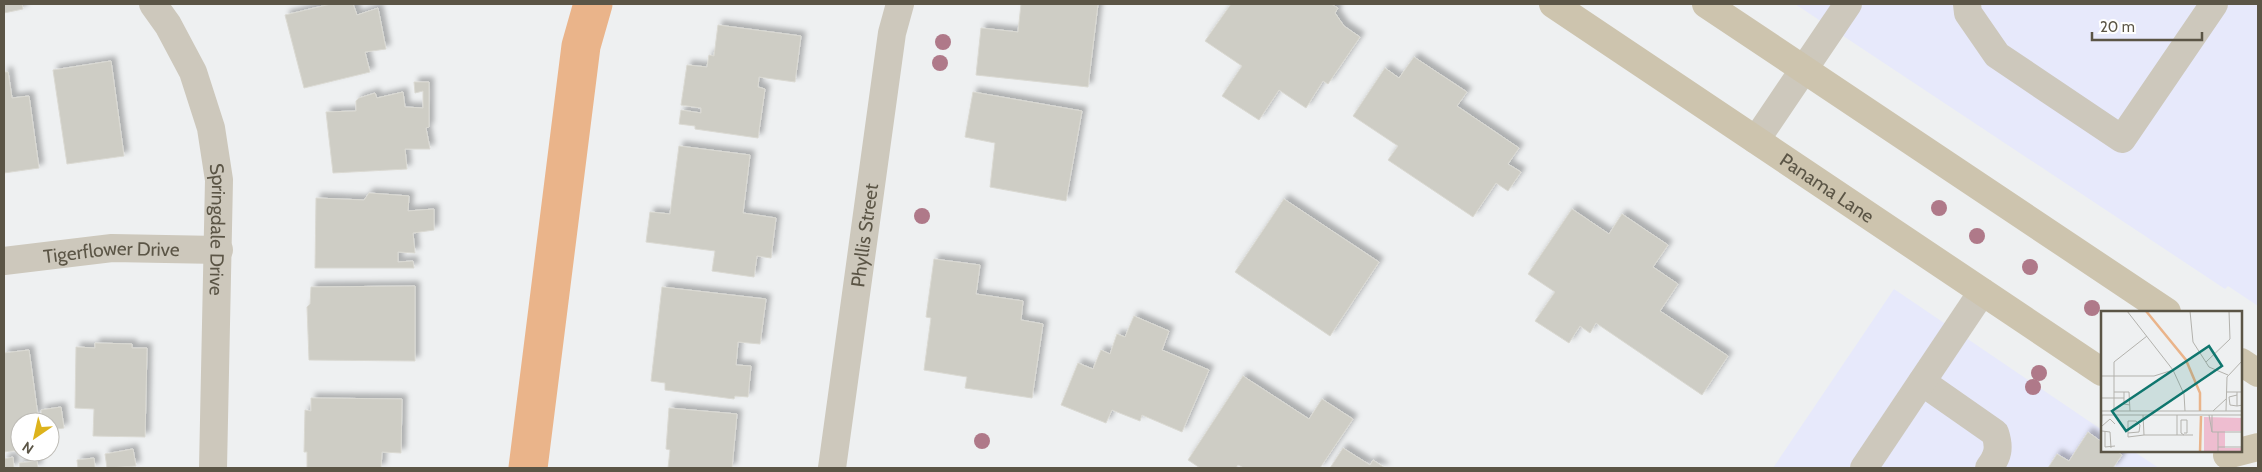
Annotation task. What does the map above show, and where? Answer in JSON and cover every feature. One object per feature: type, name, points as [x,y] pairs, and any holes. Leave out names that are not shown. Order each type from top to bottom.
[{"type":"main road","name":"Panama Lane","points":[[1553,4],[2101,371]]},
{"type":"main road","points":[[1706,4],[2166,311]]},
{"type":"main road","points":[[2242,363],[2258,373]]},
{"type":"main road","points":[[2228,461],[2258,447]]},
{"type":"street","name":"Springdale Drive","points":[[153,4],[168,26],[193,72],[211,128],[219,180],[213,468]]},
{"type":"street","name":"Phyllis Street","points":[[832,468],[892,33],[900,4]]},
{"type":"street","points":[[1756,140],[1848,4]]},
{"type":"street","points":[[1969,7],[1997,55],[2122,139],[2214,4]]},
{"type":"street","name":"Tigerflower Drive","points":[[4,261],[112,248],[219,250]]},
{"type":"street","points":[[1864,468],[1982,292]]},
{"type":"street","points":[[1922,382],[1995,433],[1999,444],[1997,457],[1989,468]]},
{"type":"shaded area","points":[[1795,4],[2258,4],[2258,306],[2228,286],[2225,289]]},
{"type":"shaded area","points":[[1894,289],[2101,429],[2101,452],[2135,452],[2159,468],[1773,468]]},
{"type":"building","points":[[4,4],[22,4],[23,9],[4,13]]},
{"type":"building","points":[[331,4],[353,4],[357,15],[378,8],[386,49],[365,52],[370,72],[304,88],[285,15]]},
{"type":"building","points":[[1021,4],[1098,4],[1088,87],[976,75],[981,28],[1018,32]]},
{"type":"building","points":[[1231,4],[1331,4],[1338,8],[1335,13],[1344,26],[1360,37],[1328,84],[1323,81],[1306,108],[1279,90],[1259,120],[1222,96],[1242,66],[1205,41]]},
{"type":"building","points":[[718,25],[801,36],[795,82],[759,77],[758,87],[765,89],[758,138],[695,129],[695,126],[679,124],[681,110],[701,113],[701,108],[681,105],[687,65],[707,67],[709,55],[714,56]]},
{"type":"building","points":[[1414,57],[1467,92],[1457,106],[1519,148],[1508,164],[1521,172],[1508,191],[1496,183],[1473,217],[1388,160],[1398,146],[1353,116],[1385,68],[1399,78]]},
{"type":"building","points":[[111,61],[124,156],[67,164],[53,70]]},
{"type":"building","points":[[4,72],[8,72],[12,98],[29,96],[39,168],[4,173]]},
{"type":"building","points":[[414,82],[429,82],[429,127],[426,128],[430,149],[405,149],[407,169],[333,173],[326,112],[356,111],[356,101],[359,98],[375,93],[377,98],[403,92],[405,107],[423,108],[423,91],[415,93]]},
{"type":"building","points":[[973,92],[1082,111],[1066,201],[990,187],[995,143],[965,137]]},
{"type":"building","points":[[679,146],[750,155],[743,213],[776,218],[771,258],[757,256],[754,277],[712,271],[715,251],[646,242],[650,212],[670,214]]},
{"type":"building","points":[[369,193],[409,196],[408,211],[434,209],[434,230],[413,233],[415,253],[398,252],[398,262],[413,261],[414,268],[315,268],[316,198],[364,200]]},
{"type":"building","points":[[1284,199],[1379,262],[1330,336],[1235,272]]},
{"type":"building","points":[[1572,209],[1609,234],[1622,214],[1668,245],[1653,267],[1678,284],[1660,311],[1728,356],[1702,395],[1596,323],[1590,333],[1580,326],[1569,343],[1535,321],[1555,292],[1528,274]]},
{"type":"building","points":[[934,259],[980,265],[976,294],[1023,301],[1021,320],[1043,324],[1032,398],[965,388],[967,377],[924,370],[931,318],[926,317]]},
{"type":"building","points":[[415,286],[415,361],[309,360],[307,307],[310,304],[311,287]]},
{"type":"building","points":[[662,287],[766,299],[760,344],[738,342],[736,365],[751,366],[748,397],[735,396],[734,399],[665,390],[665,383],[651,381]]},
{"type":"building","points":[[1134,316],[1169,331],[1162,350],[1209,370],[1182,432],[1142,415],[1140,421],[1112,410],[1106,423],[1061,405],[1078,363],[1093,369],[1101,350],[1110,354],[1117,334],[1125,337]]},
{"type":"building","points":[[95,343],[132,344],[132,348],[147,348],[145,437],[93,436],[94,409],[75,408],[76,347],[95,348]]},
{"type":"building","points":[[29,350],[37,412],[10,412],[10,451],[4,452],[4,353]]},
{"type":"building","points":[[1243,376],[1309,419],[1322,399],[1353,419],[1320,468],[1244,468],[1238,465],[1236,468],[1200,468],[1188,460]]},
{"type":"building","points":[[311,398],[402,399],[401,453],[382,452],[381,468],[307,468],[307,452],[304,452],[305,410],[311,411]]},
{"type":"building","points":[[61,407],[64,428],[60,429],[60,412],[41,412],[41,410]]},
{"type":"building","points":[[669,408],[737,414],[732,468],[668,468],[670,450],[666,449]]},
{"type":"building","points":[[2088,432],[2101,441],[2101,452],[2118,452],[2122,455],[2113,468],[2048,468],[2057,454],[2069,461]]},
{"type":"building","points":[[1343,448],[1370,465],[1373,460],[1385,468],[1330,468]]},
{"type":"building","points":[[133,449],[136,466],[107,468],[105,454]]},
{"type":"building","points":[[10,458],[10,462],[13,462],[14,468],[4,468],[4,459]]},
{"type":"building","points":[[94,458],[95,468],[78,468],[77,460]]},
{"type":"building","points":[[37,462],[38,468],[20,468],[19,463]]},
{"type":"waterway","points":[[528,468],[581,46],[593,4]]}]
